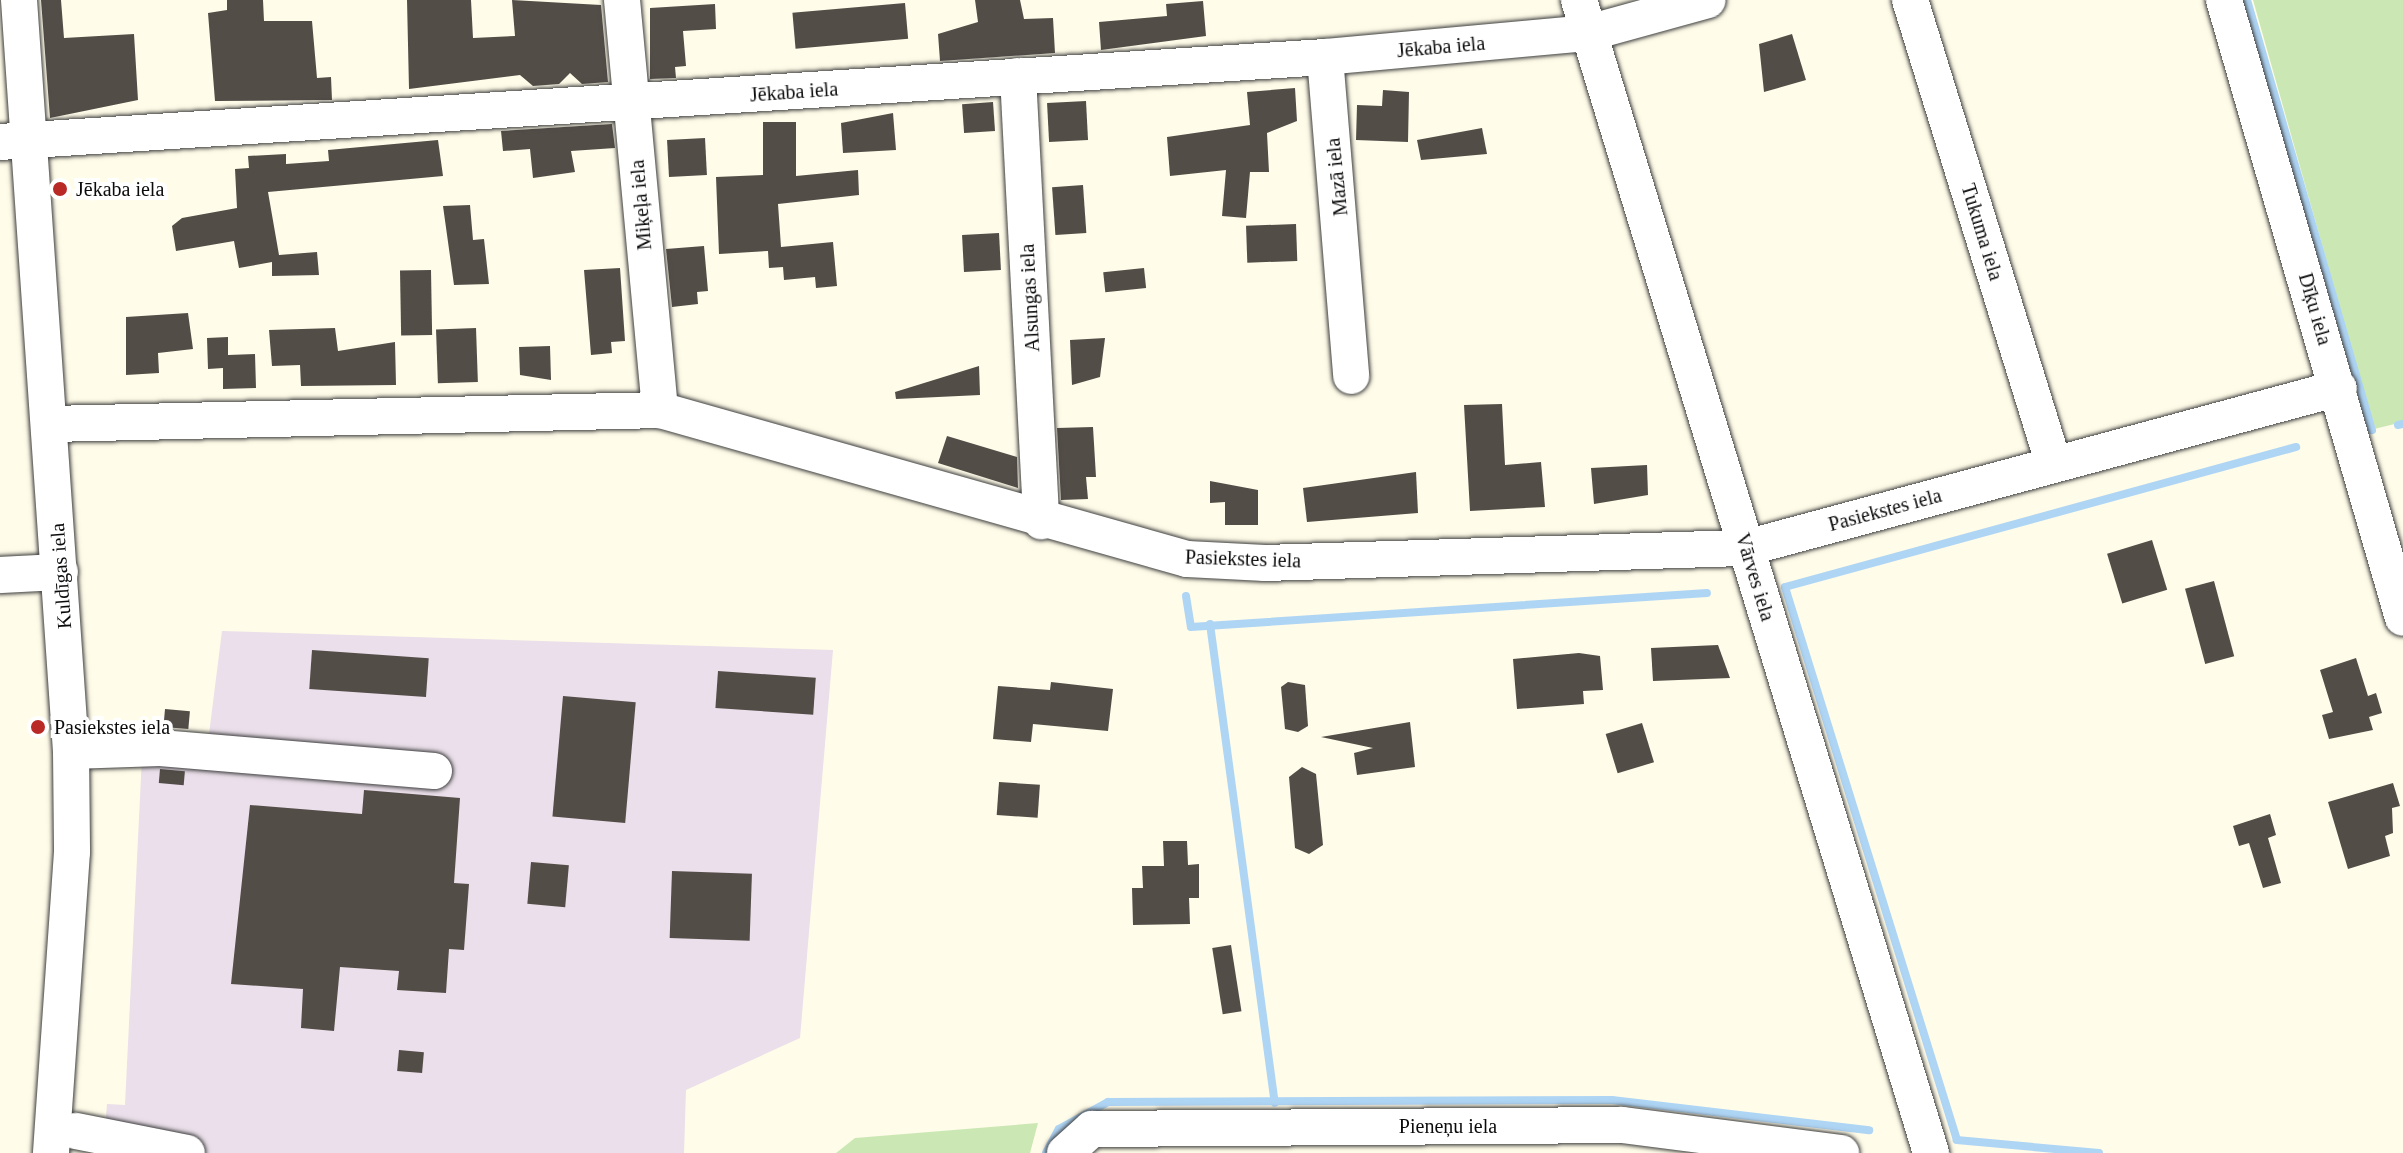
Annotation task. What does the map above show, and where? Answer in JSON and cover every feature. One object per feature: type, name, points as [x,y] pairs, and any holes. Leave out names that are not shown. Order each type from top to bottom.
[{"type":"street","name":"Kuldīgas iela","points":[[19,0],[15,141],[50,424],[71,751],[72,852],[64,1142]]},
{"type":"street","name":"Miķeļa iela","points":[[622,0],[660,410]]},
{"type":"street","name":"Jēkaba iela","points":[[15,141],[1325,57],[1708,0]]},
{"type":"street","name":"Tukuma iela","points":[[1910,0],[2053,463]]},
{"type":"street","name":"Dīķu iela","points":[[2224,0],[2339,388],[2403,618]]},
{"type":"street","name":"Vārves iela","points":[[1583,17],[1931,1153]]},
{"type":"street","name":"Mazā iela","points":[[1325,57],[1349,298],[1351,376]]},
{"type":"street","name":"Alsungas iela","points":[[1018,76],[1041,521]]},
{"type":"street","name":"Pasiekstes iela","points":[[50,424],[660,410],[1041,521],[1187,559],[1265,563],[1746,548],[2339,388]]},
{"type":"street","points":[[0,575],[60,572]]},
{"type":"street","points":[[71,751],[160,748],[434,771]]},
{"type":"street","name":"Pieneņu iela","points":[[1065,1153],[1092,1129],[1622,1125],[1841,1153]]},
{"type":"street","points":[[64,1142],[187,1153]]},
{"type":"shaded area","points":[[222,631],[833,650],[800,1038],[686,1090],[684,1153],[103,1153],[107,1104],[125,1105],[143,736],[208,742]]},
{"type":"green space","points":[[2253,0],[2403,0],[2403,422],[2374,429]]},
{"type":"green space","points":[[1038,1123],[1030,1153],[836,1153],[855,1138]]},
{"type":"building","points":[[41,0],[61,0],[64,38],[134,34],[138,100],[50,118]]},
{"type":"building","points":[[227,0],[263,0],[264,21],[312,21],[317,78],[331,77],[332,100],[215,101],[208,13],[227,10]]},
{"type":"building","points":[[407,0],[471,0],[473,38],[515,36],[512,0],[601,5],[608,82],[582,84],[570,73],[559,84],[533,86],[520,75],[409,89]]},
{"type":"building","points":[[975,0],[1020,0],[1024,19],[1053,18],[1055,53],[940,61],[938,34],[978,22]]},
{"type":"building","points":[[1203,1],[1206,36],[1101,50],[1099,22],[1167,16],[1166,4]]},
{"type":"building","points":[[905,3],[908,39],[796,49],[792,13]]},
{"type":"building","points":[[715,4],[716,29],[683,31],[686,66],[675,67],[676,78],[650,79],[650,8]]},
{"type":"building","points":[[1792,34],[1806,80],[1764,92],[1759,44]]},
{"type":"building","points":[[1295,88],[1297,121],[1267,133],[1269,172],[1250,172],[1246,218],[1222,216],[1226,170],[1170,176],[1167,137],[1250,125],[1247,92]]},
{"type":"building","points":[[1383,90],[1409,92],[1408,142],[1356,140],[1357,105],[1382,106]]},
{"type":"building","points":[[1086,101],[1088,140],[1049,142],[1047,103]]},
{"type":"building","points":[[993,102],[995,131],[964,133],[962,104]]},
{"type":"building","points":[[893,113],[896,150],[843,153],[841,123]]},
{"type":"building","points":[[763,122],[796,122],[796,176],[858,170],[859,195],[778,204],[781,247],[833,242],[837,286],[816,288],[815,277],[784,280],[783,267],[769,268],[768,251],[719,254],[716,177],[763,175]]},
{"type":"building","points":[[612,124],[615,148],[571,151],[575,172],[533,178],[530,149],[503,151],[501,131]]},
{"type":"building","points":[[1482,128],[1487,154],[1421,160],[1417,140]]},
{"type":"building","points":[[705,138],[707,175],[669,177],[667,140]]},
{"type":"building","points":[[438,140],[443,176],[268,192],[279,255],[317,252],[319,275],[272,276],[272,262],[239,268],[234,241],[176,251],[172,226],[182,218],[237,208],[235,169],[249,168],[248,156],[286,154],[286,164],[329,161],[328,150]]},
{"type":"building","points":[[1083,185],[1086,233],[1055,235],[1052,187]]},
{"type":"building","points":[[470,205],[473,240],[484,239],[489,284],[454,285],[443,206]]},
{"type":"building","points":[[1296,224],[1297,261],[1247,263],[1246,226]]},
{"type":"building","points":[[999,233],[1001,270],[964,272],[962,235]]},
{"type":"building","points":[[704,246],[708,291],[697,292],[698,304],[672,307],[666,249]]},
{"type":"building","points":[[620,268],[625,341],[611,342],[612,353],[591,355],[584,270]]},
{"type":"building","points":[[1144,268],[1146,288],[1105,292],[1103,272]]},
{"type":"building","points":[[431,270],[432,335],[401,336],[400,271]]},
{"type":"building","points":[[188,313],[193,349],[158,353],[159,373],[126,375],[126,317]]},
{"type":"building","points":[[335,328],[338,351],[395,342],[396,385],[301,386],[300,365],[272,366],[269,330]]},
{"type":"building","points":[[476,328],[478,382],[438,383],[436,329]]},
{"type":"building","points":[[228,337],[228,355],[255,354],[256,388],[223,389],[223,368],[208,369],[207,338]]},
{"type":"building","points":[[1105,338],[1100,377],[1072,385],[1070,340]]},
{"type":"building","points":[[550,346],[551,380],[520,375],[519,347]]},
{"type":"building","points":[[979,366],[980,395],[896,399],[895,392]]},
{"type":"building","points":[[1502,404],[1505,465],[1541,462],[1545,507],[1470,511],[1464,405]]},
{"type":"building","points":[[1093,427],[1096,477],[1086,477],[1088,499],[1061,500],[1057,428]]},
{"type":"building","points":[[947,436],[1017,457],[1018,488],[938,463]]},
{"type":"building","points":[[1647,465],[1648,495],[1594,504],[1591,468]]},
{"type":"building","points":[[1416,472],[1418,513],[1307,522],[1303,488]]},
{"type":"building","points":[[1210,481],[1258,490],[1258,525],[1225,525],[1225,502],[1210,503]]},
{"type":"building","points":[[2152,540],[2167,590],[2122,603],[2107,554]]},
{"type":"building","points":[[2214,581],[2234,656],[2205,664],[2185,589]]},
{"type":"building","points":[[1718,645],[1730,678],[1653,681],[1651,648]]},
{"type":"building","points":[[312,650],[429,658],[426,697],[309,689]]},
{"type":"building","points":[[1579,653],[1600,656],[1603,690],[1583,691],[1584,704],[1517,709],[1513,659]]},
{"type":"building","points":[[2356,658],[2368,696],[2376,693],[2382,713],[2369,717],[2373,730],[2329,739],[2322,715],[2333,712],[2320,670]]},
{"type":"building","points":[[718,671],[816,678],[813,715],[715,708]]},
{"type":"building","points":[[1051,682],[1113,689],[1108,731],[1033,724],[1031,742],[993,739],[998,686],[1050,690]]},
{"type":"building","points":[[1288,682],[1305,685],[1308,726],[1298,732],[1285,729],[1281,687]]},
{"type":"building","points":[[563,696],[636,702],[625,823],[552,817]]},
{"type":"building","points":[[165,709],[190,711],[188,729],[163,727]]},
{"type":"building","points":[[1410,722],[1415,767],[1357,775],[1354,753],[1373,748],[1321,737]]},
{"type":"building","points":[[1642,723],[1654,762],[1618,773],[1606,734]]},
{"type":"building","points":[[1302,767],[1316,774],[1323,845],[1309,854],[1295,848],[1289,777]]},
{"type":"building","points":[[160,769],[185,771],[184,785],[159,783]]},
{"type":"building","points":[[999,782],[1040,785],[1038,818],[997,815]]},
{"type":"building","points":[[2393,783],[2400,806],[2392,808],[2393,833],[2385,836],[2390,856],[2348,869],[2328,802]]},
{"type":"building","points":[[364,790],[460,798],[454,883],[469,884],[464,950],[449,949],[446,993],[397,990],[399,971],[340,967],[334,1031],[301,1028],[303,989],[231,984],[250,805],[362,814]]},
{"type":"building","points":[[2270,814],[2276,835],[2268,838],[2281,883],[2263,888],[2249,843],[2239,846],[2233,826]]},
{"type":"building","points":[[1163,841],[1187,841],[1188,865],[1199,864],[1199,898],[1189,898],[1190,924],[1133,925],[1132,888],[1143,888],[1142,866],[1164,866]]},
{"type":"building","points":[[531,862],[569,865],[565,907],[527,904]]},
{"type":"building","points":[[672,871],[752,874],[750,941],[670,938]]},
{"type":"building","points":[[1231,945],[1241,1011],[1223,1014],[1212,948]]},
{"type":"building","points":[[399,1050],[424,1052],[422,1073],[397,1071]]},
{"type":"waterway","points":[[2247,0],[2372,430]]},
{"type":"waterway","points":[[2398,425],[2403,424]]},
{"type":"waterway","points":[[2099,1153],[1957,1140],[1785,587],[2296,447]]},
{"type":"waterway","points":[[1186,596],[1191,627],[1707,593]]},
{"type":"waterway","points":[[1210,624],[1275,1103]]},
{"type":"waterway","points":[[1046,1153],[1059,1129],[1108,1102],[1612,1100],[1869,1130]]},
{"type":"place","name":"Jēkaba iela","points":[[60,189]]},
{"type":"place","name":"Pasiekstes iela","points":[[38,727]]}]
